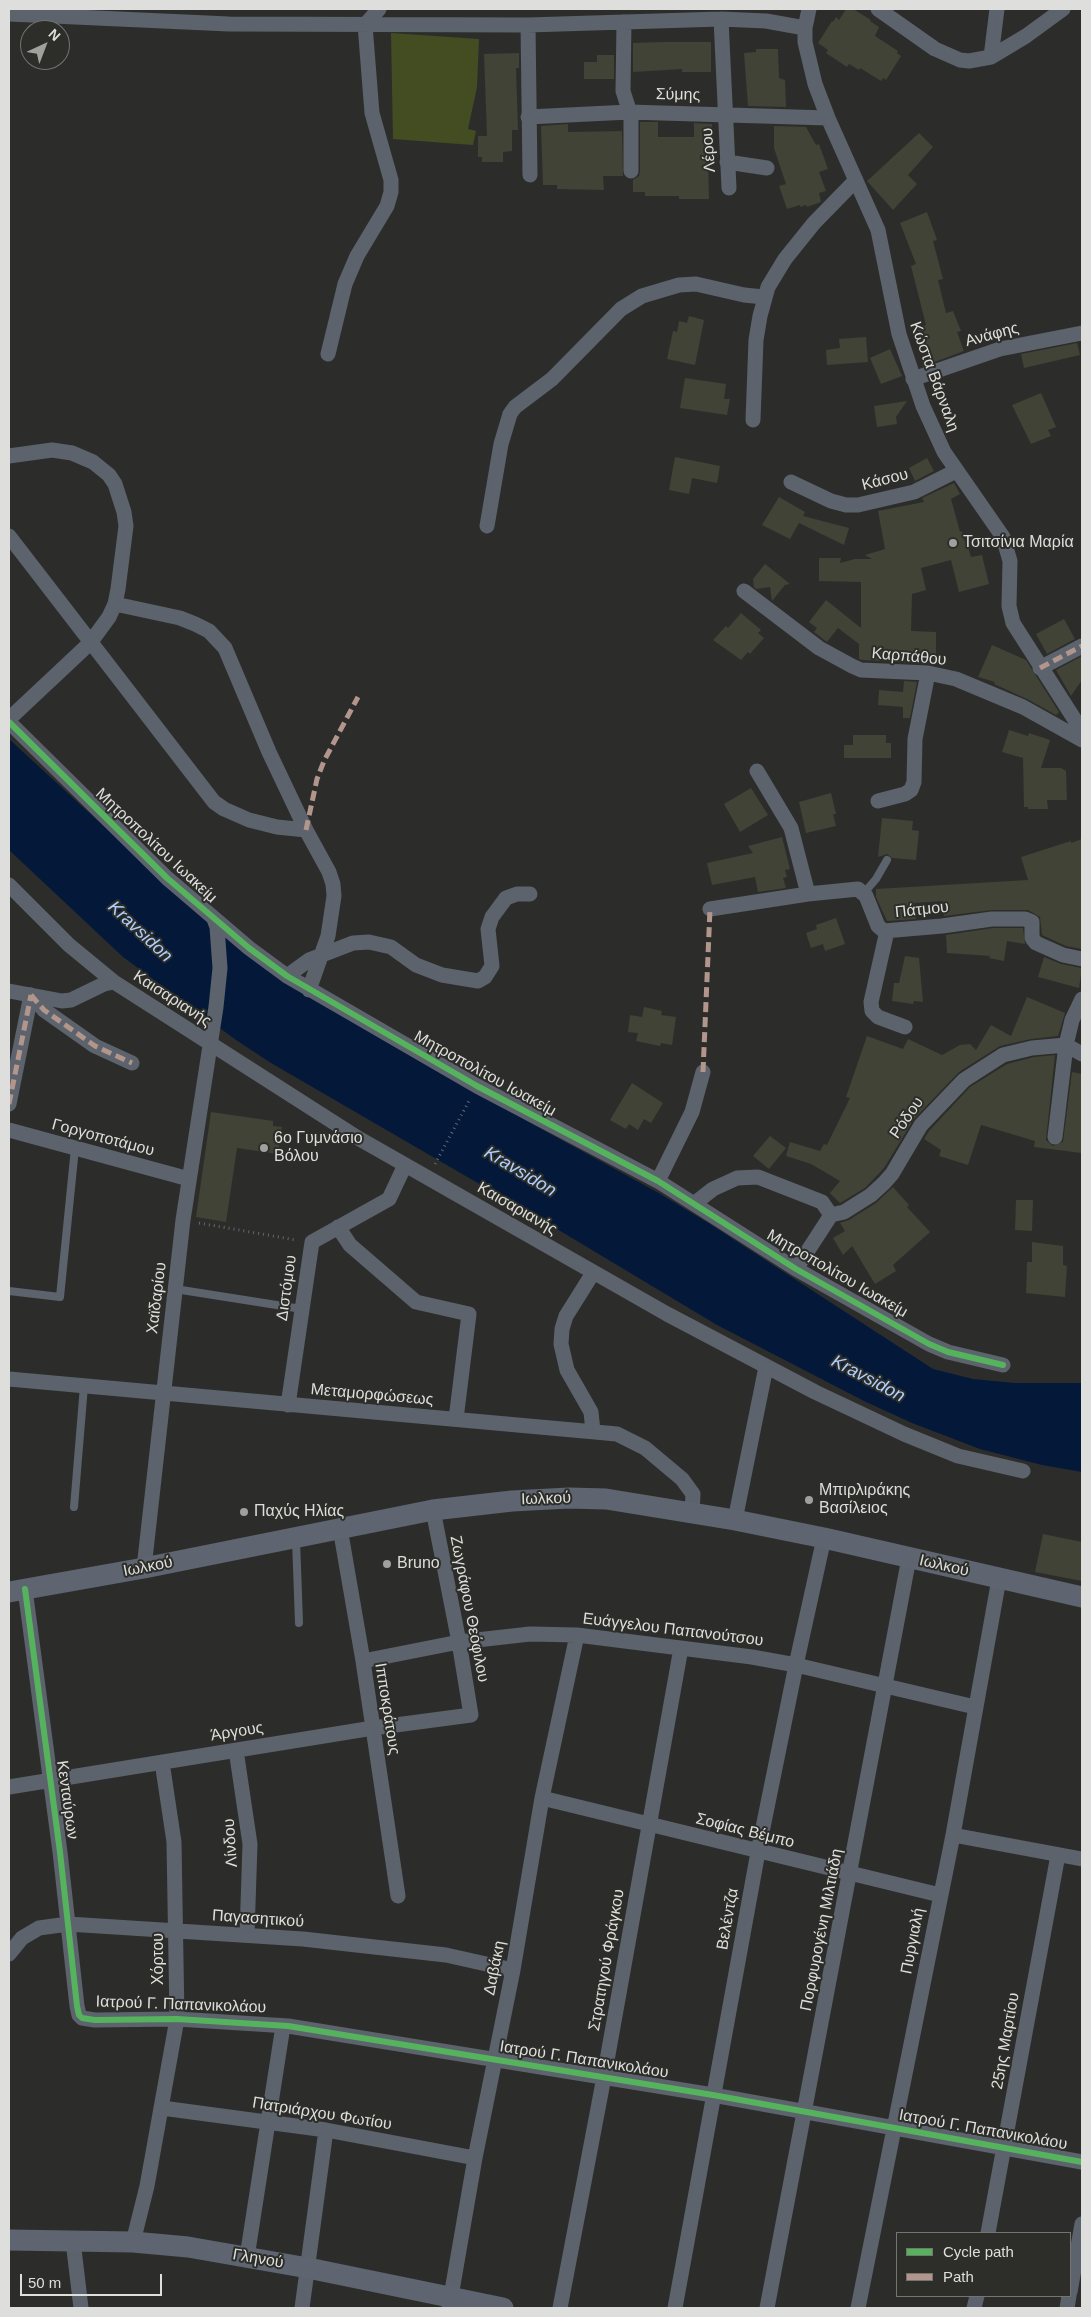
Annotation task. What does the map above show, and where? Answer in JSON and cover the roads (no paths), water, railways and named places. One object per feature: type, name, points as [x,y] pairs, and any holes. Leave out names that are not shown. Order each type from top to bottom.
[{"type":"main road","name":"Ιωλκού","points":[[17,1591],[144,1568],[433,1510],[512,1501],[569,1498],[606,1500],[735,1520],[824,1538],[1082,1597]]},
{"type":"main road","name":"Γληνού","points":[[9,2240],[133,2242],[188,2247],[308,2268],[450,2303],[504,2308]]},
{"type":"street","points":[[328,354],[345,284],[357,256],[387,206],[391,192],[391,180],[372,113],[365,25],[379,9]]},
{"type":"street","name":"Κώστα Βάρναλη","points":[[809,9],[805,28],[810,65],[828,118],[882,243],[899,334],[913,379],[933,431],[956,471],[1003,537],[1010,561],[1010,614],[1018,633],[1082,731]]},
{"type":"street","points":[[878,9],[935,48],[953,58],[969,61],[991,57],[1026,36],[1063,9]]},
{"type":"street","points":[[991,57],[997,9]]},
{"type":"street","points":[[9,14],[27,12],[229,24],[365,25],[528,25],[722,19],[766,21],[805,28]]},
{"type":"street","name":"Λέρου","points":[[722,19],[724,114],[729,188]]},
{"type":"street","points":[[624,22],[623,97],[632,123],[631,171]]},
{"type":"street","points":[[528,25],[530,175]]},
{"type":"street","name":"Σύμης","points":[[528,117],[629,112],[724,114],[742,117],[828,118]]},
{"type":"street","points":[[727,162],[768,168]]},
{"type":"street","points":[[753,420],[756,340],[764,297],[772,278],[814,223],[856,180]]},
{"type":"street","points":[[487,526],[501,444],[510,414],[515,407],[552,379],[621,309],[642,296],[679,284],[696,284],[744,296],[764,297]]},
{"type":"street","name":"Ανάφης","points":[[913,379],[1000,349],[1082,333]]},
{"type":"street","points":[[9,456],[41,450],[72,453],[93,462],[109,475],[120,495],[126,526],[115,604],[109,617],[90,643],[9,721]]},
{"type":"street","name":"Κάσου","points":[[792,482],[831,501],[846,505],[858,505],[914,492],[956,471]]},
{"type":"street","points":[[9,536],[90,643],[144,709],[192,776],[214,802],[224,809],[249,820],[277,827],[306,830]]},
{"type":"street","name":"Καρπάθου","points":[[744,591],[820,648],[861,670],[928,673],[956,679],[985,689],[1023,707],[1082,740]]},
{"type":"street","points":[[115,604],[180,618],[210,631],[219,640],[232,663],[269,752],[306,830],[329,872],[334,896],[328,936],[309,990]]},
{"type":"street","points":[[1040,668],[1082,646]]},
{"type":"street","points":[[878,801],[905,794],[911,790],[914,782],[915,739],[928,673]]},
{"type":"street","name":"Μητροπολίτου Ιωακείμ","points":[[9,721],[167,878],[216,923],[287,976],[477,1086],[658,1181],[796,1269],[930,1344],[948,1352],[1003,1364]]},
{"type":"street","points":[[756,771],[791,828],[808,894]]},
{"type":"street","points":[[9,885],[69,945],[114,982]]},
{"type":"street","points":[[710,909],[808,894],[858,889],[864,893]]},
{"type":"street","name":"Πάτμου","points":[[864,893],[878,926],[887,931],[992,919],[1025,919],[1032,922],[1032,938],[1036,943],[1063,955],[1082,959]]},
{"type":"street","points":[[287,976],[309,960],[352,943],[382,944],[425,968],[442,975],[478,980],[485,977],[492,966],[488,928],[492,917],[506,898],[517,894],[530,894]]},
{"type":"street","name":"Χαϊδαρίου","points":[[144,1568],[175,1289],[220,968],[216,923]]},
{"type":"street","points":[[887,931],[870,1002],[872,1011],[878,1017],[905,1027]]},
{"type":"street","name":"Καισαριανής","points":[[9,992],[71,1000],[104,984],[114,982],[211,1039],[358,1138],[593,1273],[766,1367],[844,1406],[936,1447],[980,1462],[1023,1471]]},
{"type":"street","points":[[31,995],[44,1010],[95,1046],[132,1063]]},
{"type":"street","points":[[9,1104],[31,995]]},
{"type":"street","points":[[1055,1137],[1066,1045],[1072,1020],[1082,999]]},
{"type":"street","name":"Ρόδου","points":[[831,1215],[844,1212],[871,1195],[884,1183],[892,1174],[921,1125],[931,1112],[964,1080],[1003,1055],[1050,1045],[1066,1045]]},
{"type":"street","points":[[1066,1045],[1082,1054]]},
{"type":"street","points":[[658,1181],[692,1112],[703,1072]]},
{"type":"street","name":"Γοργοποτάμου","points":[[9,1130],[189,1179]]},
{"type":"street","name":"Διστόμου","points":[[288,1405],[312,1242],[389,1199],[405,1165]]},
{"type":"street","points":[[695,1203],[713,1189],[737,1178],[758,1177],[822,1202],[831,1215],[796,1269]]},
{"type":"street","points":[[338,1227],[350,1245],[416,1302],[469,1314],[456,1419]]},
{"type":"street","points":[[592,1431],[590,1412],[563,1360],[561,1338],[564,1322],[570,1307],[593,1273]]},
{"type":"street","points":[[735,1520],[766,1367]]},
{"type":"street","name":"Μεταμορφώσεως","points":[[9,1379],[592,1431],[627,1438],[663,1461],[692,1491],[694,1497],[692,1512]]},
{"type":"street","name":"Ζωγράφου Θεόφιλου","points":[[433,1510],[459,1642],[471,1715]]},
{"type":"street","name":"Ιπποκράτους","points":[[340,1528],[398,1896]]},
{"type":"street","name":"Βελέντζα","points":[[675,2308],[758,1852],[824,1538]]},
{"type":"street","name":"Πορφυρογένη Μιλτιάδη","points":[[767,2308],[909,1558]]},
{"type":"street","name":"Πυργιαλή","points":[[858,2308],[953,1835],[999,1579]]},
{"type":"street","name":"Κενταύρων","points":[[17,1591],[50,1781],[79,2015]]},
{"type":"street","name":"Ευάγγελου Παπανούτσου","points":[[362,1661],[459,1642],[530,1634],[577,1635],[796,1665],[975,1708]]},
{"type":"street","name":"Δαβάκη","points":[[450,2303],[475,2158],[513,1970],[542,1798],[577,1635]]},
{"type":"street","name":"Στρατηγού Φράγκου","points":[[560,2308],[604,2077],[681,1648]]},
{"type":"street","name":"Άργους","points":[[9,1787],[373,1728],[471,1715]]},
{"type":"street","name":"Λίνδου","points":[[236,1750],[250,1844],[247,1935]]},
{"type":"street","name":"Χόρτου","points":[[133,2242],[148,2186],[177,2019],[173,1825],[162,1762]]},
{"type":"street","name":"Σοφίας Βέμπο","points":[[542,1798],[850,1875],[940,1895]]},
{"type":"street","points":[[953,1835],[1082,1859]]},
{"type":"street","name":"25ης Μαρτίου","points":[[988,2232],[1058,1855]]},
{"type":"street","name":"Παγασητικού","points":[[9,1954],[22,1938],[39,1928],[68,1924],[303,1939],[446,1955],[513,1970]]},
{"type":"street","name":"Ιατρού Γ. Παπανικολάου","points":[[79,2015],[86,2019],[95,2020],[177,2019],[284,2026],[713,2095],[1082,2162]]},
{"type":"street","points":[[247,2257],[284,2026]]},
{"type":"street","name":"Πατριάρχου Φωτίου","points":[[162,2108],[326,2130],[475,2158]]},
{"type":"street","points":[[302,2308],[326,2130]]},
{"type":"street","points":[[1073,2289],[1082,2224]]},
{"type":"street","points":[[73,2241],[81,2308]]},
{"type":"lane","points":[[864,893],[876,879],[887,860]]},
{"type":"lane","points":[[9,1291],[60,1297],[75,1148]]},
{"type":"lane","points":[[175,1289],[302,1309]]},
{"type":"lane","points":[[74,1507],[84,1386]]},
{"type":"lane","points":[[296,1537],[299,1623]]},
{"type":"water","name":"Kravsidon","points":[[9,739],[212,926],[329,1007],[534,1125],[657,1192],[710,1224],[933,1369],[973,1379],[1015,1383],[1082,1383],[1082,1472],[1042,1465],[980,1449],[912,1423],[864,1401],[717,1325],[557,1229],[271,1063],[236,1040],[123,957],[9,850]]},
{"type":"place","name":"Τσιτσίνια Μαρία","points":[[953,543]]},
{"type":"place","name":"6ο Γυμνάσιο Βόλου","points":[[264,1148]]},
{"type":"place","name":"Μπιρλιράκης Βασίλειος","points":[[809,1500]]},
{"type":"place","name":"Παχύς Ηλίας","points":[[244,1512]]},
{"type":"place","name":"Bruno","points":[[387,1564]]}]
